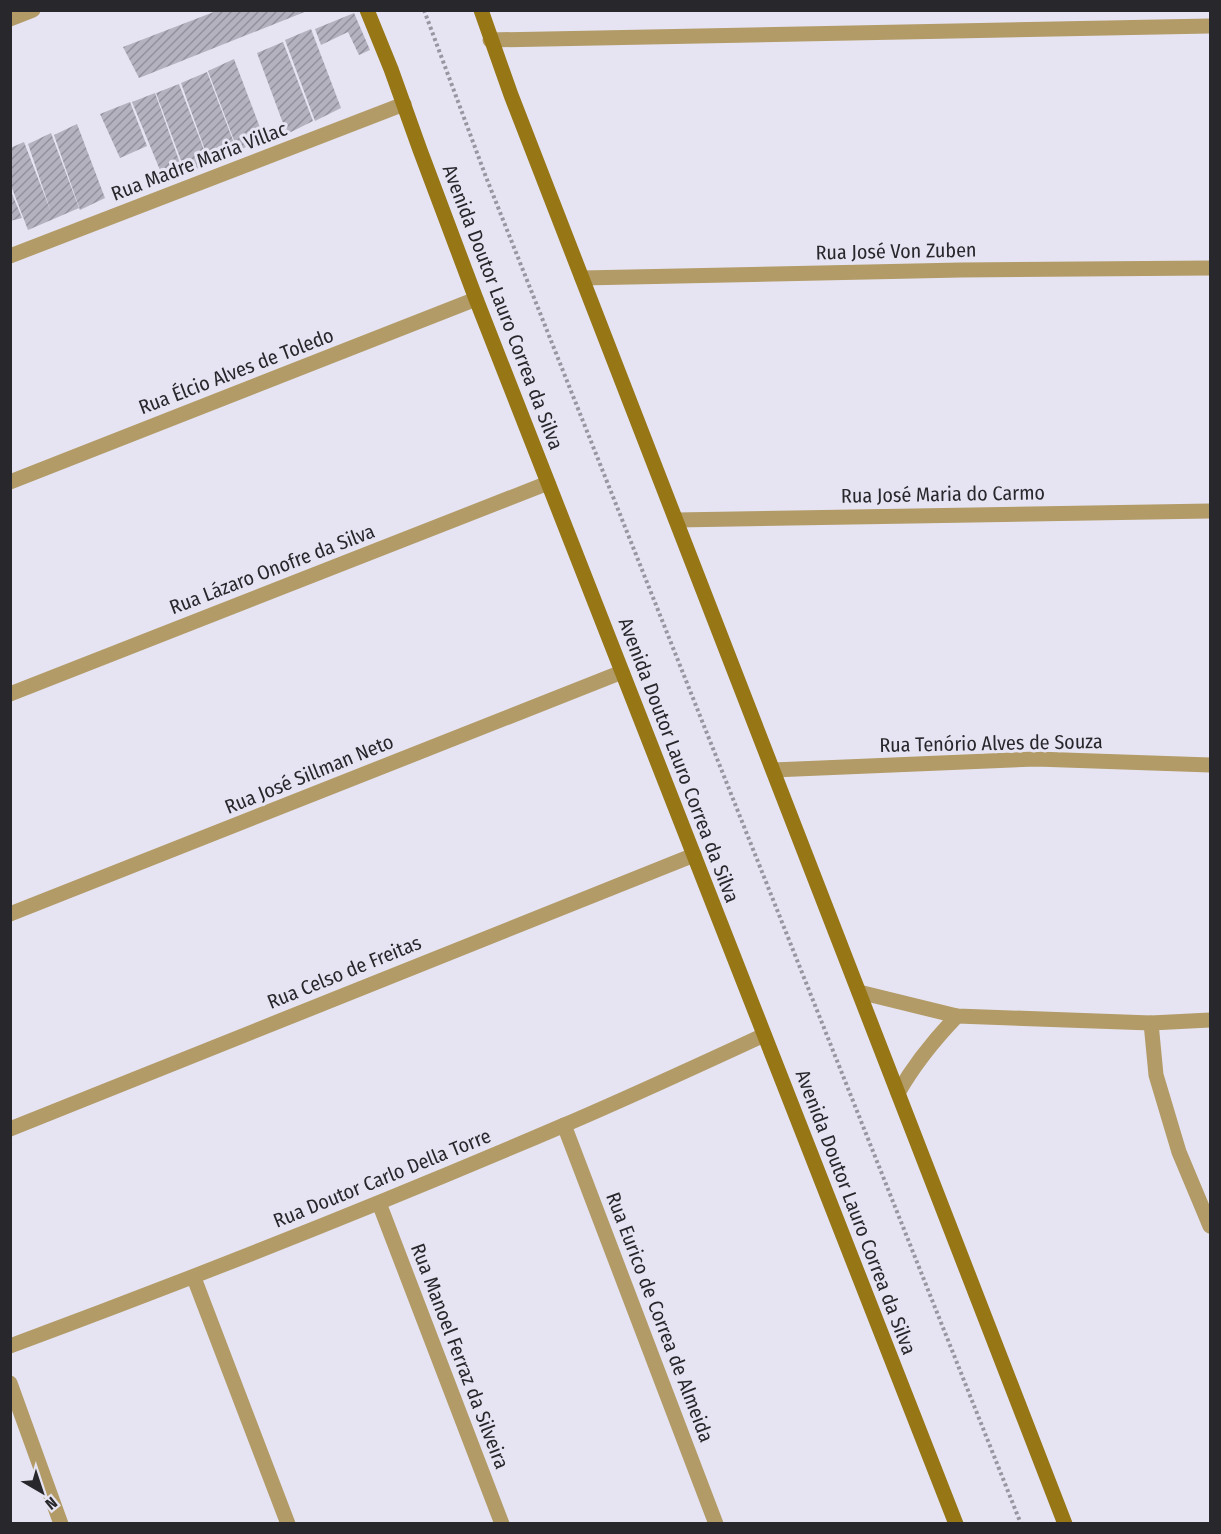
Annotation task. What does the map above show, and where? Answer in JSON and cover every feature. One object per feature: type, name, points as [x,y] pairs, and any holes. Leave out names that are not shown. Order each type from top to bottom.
[{"type":"main road","name":"Avenida Doutor Lauro Correa da Silva","points":[[367,10],[476,299],[956,1524]]},
{"type":"main road","points":[[481,10],[490,40],[1065,1524]]},
{"type":"street","points":[[10,19],[33,10]]},
{"type":"street","points":[[490,40],[1210,26]]},
{"type":"street","name":"Rua Madre Maria Villac","points":[[10,256],[404,104]]},
{"type":"street","name":"Rua José Von Zuben","points":[[582,278],[950,270],[1210,268]]},
{"type":"street","name":"Rua Élcio Alves de Toledo","points":[[10,482],[476,299]]},
{"type":"street","name":"Rua Lázaro Onofre da Silva","points":[[10,694],[548,483]]},
{"type":"street","name":"Rua José Maria do Carmo","points":[[676,520],[1210,511]]},
{"type":"street","name":"Rua José Sillman Neto","points":[[10,914],[622,672]]},
{"type":"street","name":"Rua Tenório Alves de Souza","points":[[773,770],[1036,759],[1210,765]]},
{"type":"street","name":"Rua Celso de Freitas","points":[[10,1129],[694,855]]},
{"type":"street","points":[[859,992],[957,1016],[1151,1023],[1210,1020]]},
{"type":"street","points":[[898,1093],[914,1065],[933,1040],[957,1016]]},
{"type":"street","points":[[1151,1023],[1156,1075],[1179,1152],[1210,1226]]},
{"type":"street","name":"Rua Doutor Carlo Della Torre","points":[[10,1346],[194,1278],[379,1203],[564,1125],[765,1035]]},
{"type":"street","name":"Rua Eurico de Correa de Almeida","points":[[564,1125],[716,1524]]},
{"type":"street","name":"Rua Manoel Ferraz da Silveira","points":[[379,1203],[502,1524]]},
{"type":"street","points":[[194,1278],[288,1524]]},
{"type":"street","points":[[10,1383],[62,1524]]},
{"type":"path","points":[[424,10],[495,199],[1021,1524]]},
{"type":"building","points":[[219,10],[307,11],[139,78],[123,47]]},
{"type":"building","points":[[354,13],[370,50],[359,55],[348,32],[321,45],[315,29]]},
{"type":"building","points":[[311,29],[341,108],[315,121],[285,40]]},
{"type":"building","points":[[283,42],[313,121],[287,134],[257,53]]},
{"type":"building","points":[[234,59],[264,138],[238,151],[208,71]]},
{"type":"building","points":[[207,72],[237,151],[210,164],[181,83]]},
{"type":"building","points":[[179,84],[209,163],[186,174],[156,93]]},
{"type":"building","points":[[155,93],[181,166],[162,175],[132,102]]},
{"type":"building","points":[[130,102],[147,146],[120,158],[100,114]]},
{"type":"building","points":[[77,124],[105,198],[80,210],[54,135]]},
{"type":"building","points":[[51,133],[79,208],[28,230],[10,183],[10,148],[24,142],[51,212],[28,144]]},
{"type":"building","points":[[10,189],[22,218],[10,221]]}]
